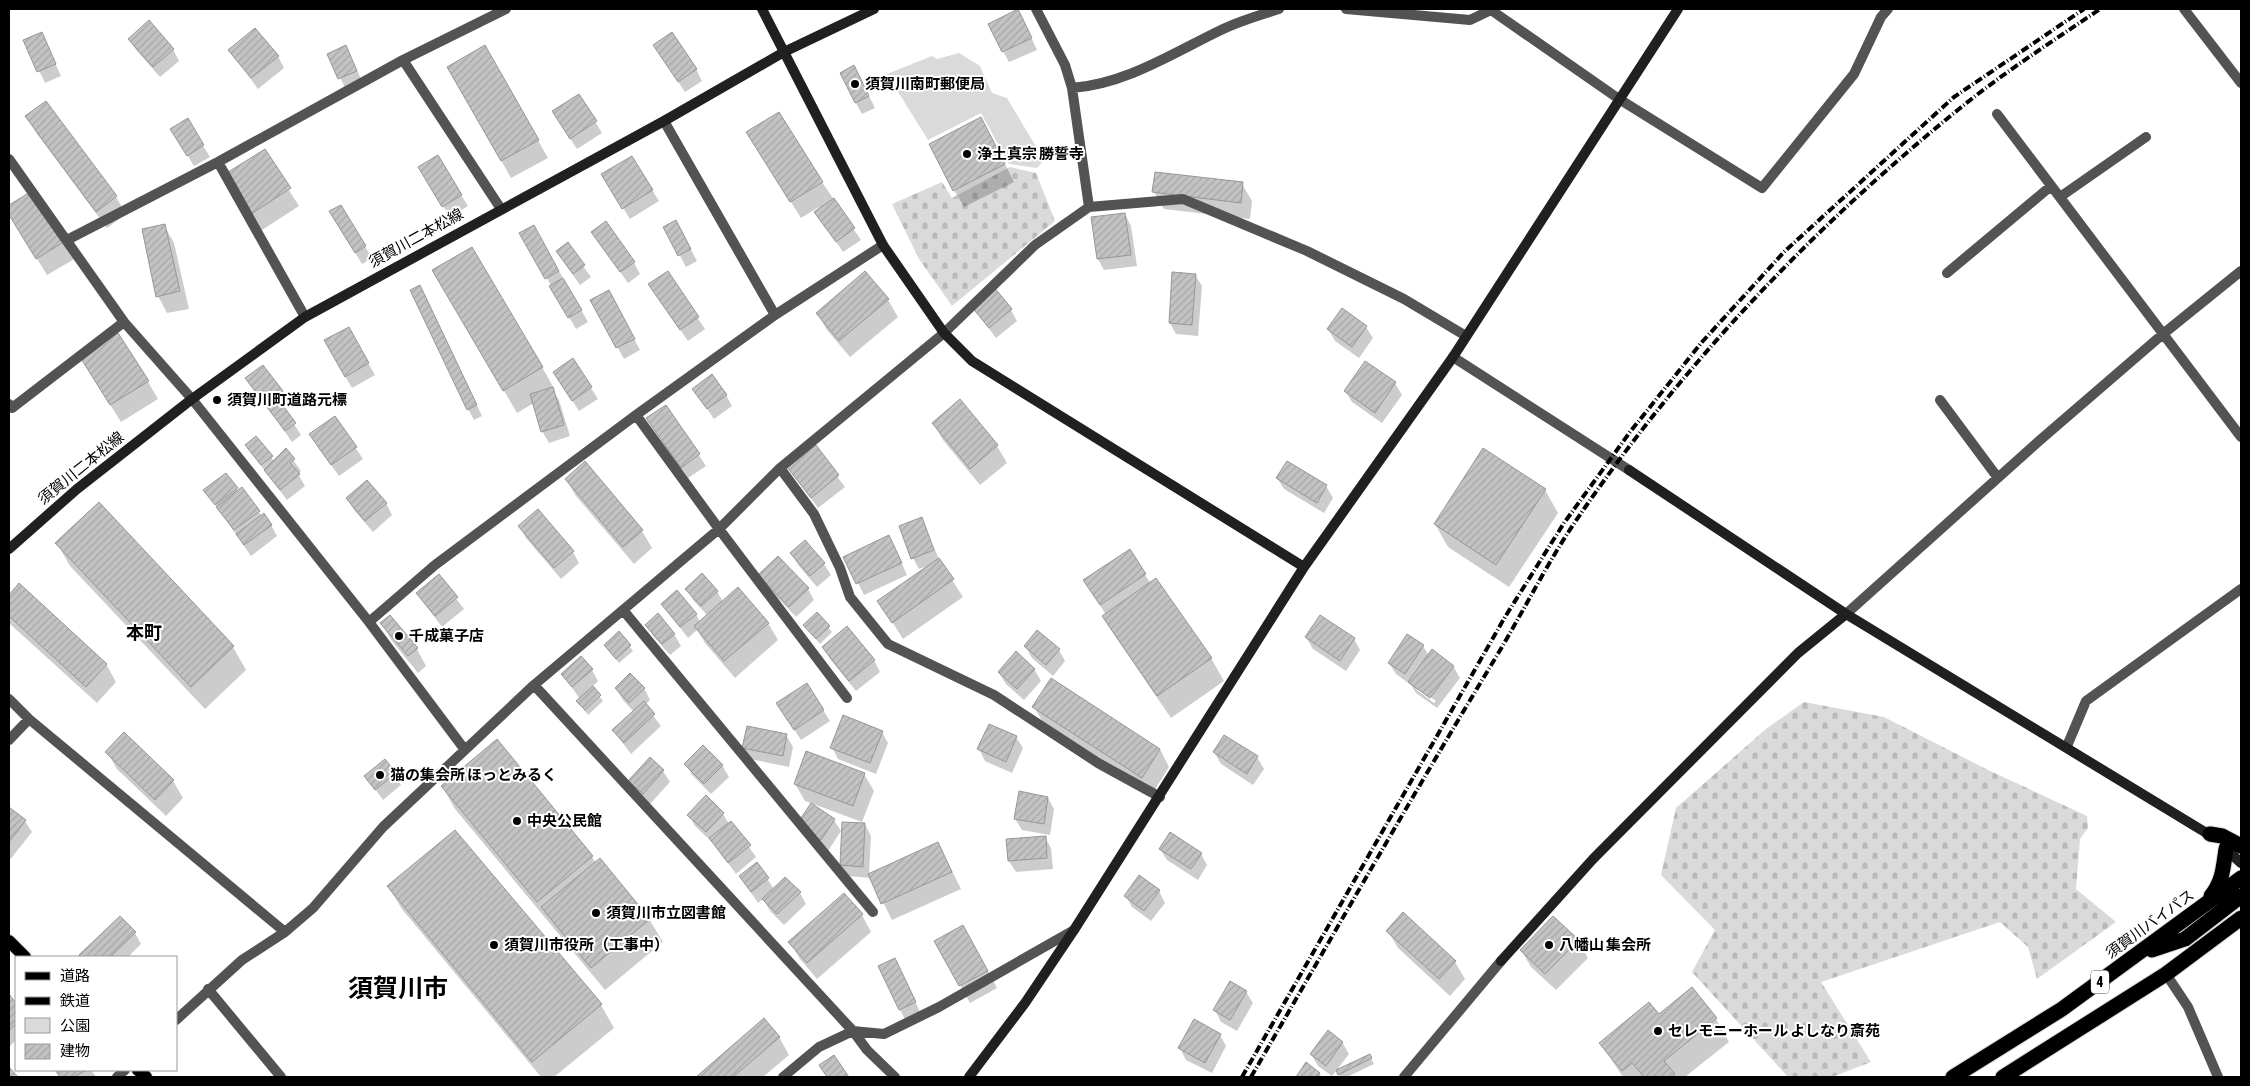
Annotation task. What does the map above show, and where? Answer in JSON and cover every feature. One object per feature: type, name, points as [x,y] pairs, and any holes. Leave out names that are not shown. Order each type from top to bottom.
[{"type":"highway","points":[[2210,834],[2222,836],[2241,846]]},
{"type":"highway","points":[[2198,910],[2220,884],[2224,872],[2226,849]]},
{"type":"highway","name":"須賀川バイパス","points":[[1953,1077],[2062,1009],[2241,878]]},
{"type":"highway","points":[[2139,954],[2185,939],[2241,896]]},
{"type":"highway","name":"4","points":[[2003,1077],[2166,974],[2241,918]]},
{"type":"highway","points":[[2198,950],[2241,925]]},
{"type":"main road","points":[[9,941],[24,956]]},
{"type":"street","points":[[762,9],[883,245],[944,333],[972,361],[1304,567]]},
{"type":"street","name":"須賀川二本松線","points":[[9,549],[77,489],[192,399],[305,317],[784,52],[874,9]]},
{"type":"street","points":[[1036,9],[1065,65],[1072,88],[1089,207]]},
{"type":"street","points":[[1072,88],[1090,86],[1159,63],[1223,28],[1279,9]]},
{"type":"street","points":[[1346,9],[1470,20],[1491,10],[1619,100],[1762,188],[1854,74],[1881,17],[1888,9]]},
{"type":"street","points":[[969,1077],[1025,1003],[1074,930],[1304,567],[1453,357],[1678,9]]},
{"type":"street","points":[[2184,9],[2241,83]]},
{"type":"street","points":[[67,240],[218,162],[403,60],[499,10]]},
{"type":"street","points":[[403,60],[501,209]]},
{"type":"street","points":[[1998,114],[2241,437]]},
{"type":"street","points":[[664,120],[775,315]]},
{"type":"street","points":[[2060,197],[2146,137]]},
{"type":"street","points":[[9,159],[124,322],[192,399],[369,622],[465,750]]},
{"type":"street","points":[[218,162],[305,317]]},
{"type":"street","points":[[1947,273],[2051,186]]},
{"type":"street","points":[[178,1018],[242,960],[285,932],[312,908],[383,827],[534,685],[719,529],[780,468],[944,333],[1035,245],[1089,207],[1183,199],[1307,251],[1404,300],[1466,336]]},
{"type":"street","points":[[369,622],[435,565],[636,415],[775,315],[883,245]]},
{"type":"street","points":[[1404,1077],[1501,961],[1593,858],[1798,654],[1846,614],[2163,334],[2241,271]]},
{"type":"street","points":[[9,404],[12,408],[124,322]]},
{"type":"street","points":[[1453,357],[1629,470],[1846,614],[2210,834],[2241,863]]},
{"type":"street","points":[[1940,400],[1998,478]]},
{"type":"street","points":[[636,415],[719,529],[847,698]]},
{"type":"street","points":[[780,468],[814,514],[840,568],[850,597],[888,644],[994,695],[1098,763],[1160,797]]},
{"type":"street","points":[[2066,746],[2086,702],[2241,589]]},
{"type":"street","points":[[624,610],[873,912]]},
{"type":"street","points":[[534,685],[853,1031],[867,1050],[895,1077]]},
{"type":"street","points":[[9,699],[29,720],[285,932]]},
{"type":"street","points":[[9,740],[29,720]]},
{"type":"street","points":[[783,1077],[819,1047],[853,1031],[884,1034],[939,1007],[1074,930]]},
{"type":"street","points":[[2166,974],[2188,1007],[2218,1077]]},
{"type":"street","points":[[208,989],[281,1077]]},
{"type":"green space","points":[[959,53],[980,66],[992,93],[1007,98],[1044,160],[1037,168],[1009,164],[981,113],[928,140],[887,74],[932,56],[937,59]]},
{"type":"green space","points":[[1010,167],[1036,173],[1055,221],[952,306],[919,259],[892,204],[942,182],[952,198]]},
{"type":"green space","points":[[1804,702],[1884,717],[1988,770],[2087,816],[2088,828],[2080,839],[2076,889],[2116,922],[2037,979],[2028,947],[2000,922],[1821,982],[1871,1062],[1832,1077],[1788,1077],[1692,972],[1715,930],[1661,875],[1676,808],[1766,729]]},
{"type":"building","points":[[1018,9],[1032,38],[1002,52],[988,24]]},
{"type":"building","points":[[149,20],[174,49],[153,67],[128,39]]},
{"type":"building","points":[[255,28],[279,56],[251,78],[228,50]]},
{"type":"building","points":[[42,32],[56,64],[37,72],[23,40]]},
{"type":"building","points":[[672,32],[697,69],[678,82],[653,45]]},
{"type":"building","points":[[346,45],[357,71],[338,79],[327,54]]},
{"type":"building","points":[[485,45],[539,140],[501,161],[447,67]]},
{"type":"building","points":[[854,65],[869,96],[855,103],[840,73]]},
{"type":"building","points":[[579,94],[597,121],[570,139],[552,111]]},
{"type":"building","points":[[46,101],[117,196],[96,212],[25,116]]},
{"type":"building","points":[[779,112],[823,182],[790,202],[746,132]]},
{"type":"building","name":"浄土真宗 勝誓寺","points":[[981,117],[1005,164],[953,191],[929,144]]},
{"type":"building","points":[[188,118],[204,145],[187,156],[170,129]]},
{"type":"building","points":[[265,149],[291,188],[251,214],[225,174]]},
{"type":"building","points":[[438,155],[462,195],[442,207],[418,167]]},
{"type":"building","points":[[632,156],[653,190],[622,209],[601,174]]},
{"type":"building","points":[[1155,172],[1243,182],[1241,203],[1152,192]]},
{"type":"building","points":[[35,189],[67,240],[36,259],[9,215],[9,205]]},
{"type":"building","points":[[834,198],[855,228],[836,242],[814,212]]},
{"type":"building","points":[[341,205],[366,246],[355,253],[329,211]]},
{"type":"building","points":[[1125,213],[1131,255],[1097,259],[1091,217]]},
{"type":"building","points":[[676,220],[691,249],[678,256],[663,227]]},
{"type":"building","points":[[606,221],[635,262],[620,272],[591,232]]},
{"type":"building","points":[[165,224],[180,291],[156,297],[142,229]]},
{"type":"building","points":[[534,225],[559,271],[545,279],[519,233]]},
{"type":"building","points":[[568,242],[585,265],[573,274],[556,251]]},
{"type":"building","points":[[472,247],[543,367],[503,391],[432,270]]},
{"type":"building","points":[[668,271],[699,317],[680,330],[648,284]]},
{"type":"building","points":[[865,271],[889,299],[839,341],[816,313]]},
{"type":"building","points":[[1172,272],[1196,274],[1192,325],[1169,323]]},
{"type":"building","points":[[563,278],[582,310],[568,318],[549,286]]},
{"type":"building","points":[[420,285],[477,405],[467,410],[410,290]]},
{"type":"building","points":[[994,287],[1012,309],[989,328],[971,306]]},
{"type":"building","points":[[609,290],[635,339],[616,348],[590,300]]},
{"type":"building","points":[[1342,308],[1367,326],[1352,347],[1327,329]]},
{"type":"building","points":[[349,327],[369,363],[345,377],[324,340]]},
{"type":"building","points":[[118,333],[149,381],[110,405],[80,357]]},
{"type":"building","points":[[573,358],[592,387],[572,401],[553,372]]},
{"type":"building","points":[[1365,361],[1396,382],[1375,413],[1344,391]]},
{"type":"building","points":[[263,365],[283,391],[276,396],[296,423],[285,431],[245,378]]},
{"type":"building","points":[[712,374],[727,395],[707,409],[692,389]]},
{"type":"building","points":[[553,387],[564,425],[541,432],[530,394]]},
{"type":"building","points":[[960,399],[998,445],[970,469],[932,423]]},
{"type":"building","points":[[666,405],[700,454],[681,468],[646,418]]},
{"type":"building","points":[[335,416],[357,447],[331,465],[309,434]]},
{"type":"building","points":[[256,436],[273,456],[261,465],[245,445]]},
{"type":"building","points":[[816,445],[839,475],[811,498],[787,467]]},
{"type":"building","points":[[286,448],[295,459],[290,463],[300,474],[280,490],[264,470]]},
{"type":"building","points":[[1483,448],[1546,489],[1496,565],[1434,524]]},
{"type":"building","points":[[585,461],[643,530],[623,547],[565,479]]},
{"type":"building","points":[[1287,461],[1327,485],[1317,503],[1276,478]]},
{"type":"building","points":[[226,473],[238,488],[215,505],[203,490]]},
{"type":"building","points":[[367,480],[387,503],[365,521],[346,498]]},
{"type":"building","points":[[242,487],[260,511],[234,530],[216,507]]},
{"type":"building","points":[[99,502],[234,646],[191,687],[55,543]]},
{"type":"building","points":[[538,509],[574,551],[554,568],[518,526]]},
{"type":"building","points":[[264,513],[272,525],[244,545],[236,534]]},
{"type":"building","points":[[922,517],[934,550],[911,559],[899,526]]},
{"type":"building","points":[[889,535],[902,563],[856,584],[843,557]]},
{"type":"building","points":[[805,540],[825,563],[810,576],[790,553]]},
{"type":"building","points":[[1130,549],[1146,574],[1100,605],[1083,580]]},
{"type":"building","points":[[778,556],[809,588],[789,607],[758,575]]},
{"type":"building","points":[[939,558],[954,579],[892,623],[877,601]]},
{"type":"building","points":[[702,573],[718,591],[701,606],[685,589]]},
{"type":"building","points":[[439,574],[458,597],[435,616],[416,593]]},
{"type":"building","points":[[1156,578],[1212,658],[1157,696],[1102,616]]},
{"type":"building","points":[[19,583],[107,664],[86,687],[9,616],[9,595]]},
{"type":"building","points":[[738,587],[769,623],[724,661],[694,626]]},
{"type":"building","points":[[677,590],[697,614],[680,627],[661,604]]},
{"type":"building","points":[[817,612],[830,626],[816,639],[803,625]]},
{"type":"building","points":[[658,613],[675,634],[662,644],[645,625]]},
{"type":"building","name":"千成菓子店","points":[[390,615],[418,648],[408,656],[380,623]]},
{"type":"building","points":[[1320,615],[1355,638],[1340,661],[1305,637]]},
{"type":"building","points":[[847,626],[875,660],[849,681],[822,647]]},
{"type":"building","points":[[1037,630],[1060,649],[1046,665],[1024,646]]},
{"type":"building","points":[[619,631],[631,645],[616,659],[604,645]]},
{"type":"building","points":[[1407,634],[1424,645],[1405,674],[1388,663]]},
{"type":"building","points":[[1432,649],[1454,666],[1430,698],[1408,682]]},
{"type":"building","points":[[1016,651],[1035,669],[1017,689],[998,672]]},
{"type":"building","points":[[581,656],[593,669],[572,687],[561,674]]},
{"type":"building","points":[[630,673],[645,688],[629,703],[615,688]]},
{"type":"building","points":[[1051,678],[1160,749],[1142,778],[1032,707]]},
{"type":"building","points":[[807,683],[824,710],[794,730],[776,703]]},
{"type":"building","points":[[593,686],[601,695],[585,710],[576,701]]},
{"type":"building","points":[[644,701],[655,714],[624,743],[612,730]]},
{"type":"building","points":[[843,715],[883,731],[870,763],[830,748]]},
{"type":"building","points":[[989,724],[1017,736],[1006,762],[977,749]]},
{"type":"building","points":[[747,726],[787,734],[783,756],[742,748]]},
{"type":"building","points":[[124,732],[174,780],[155,800],[105,752]]},
{"type":"building","points":[[1224,735],[1258,756],[1247,774],[1213,752]]},
{"type":"building","name":"中央公民館","points":[[497,739],[593,856],[537,902],[441,786]]},
{"type":"building","points":[[703,745],[723,765],[704,784],[684,764]]},
{"type":"building","points":[[806,751],[865,773],[853,806],[794,784]]},
{"type":"building","points":[[650,757],[664,770],[643,794],[628,781]]},
{"type":"building","name":"猫の集会所 ほっとみるく","points":[[385,759],[396,773],[375,790],[364,776]]},
{"type":"building","points":[[1019,791],[1048,797],[1044,824],[1014,819]]},
{"type":"building","points":[[706,795],[724,813],[706,832],[687,815]]},
{"type":"building","points":[[811,803],[835,819],[821,840],[797,824]]},
{"type":"building","points":[[9,807],[26,820],[9,842]]},
{"type":"building","points":[[731,821],[751,845],[728,863],[709,838]]},
{"type":"building","points":[[842,822],[865,823],[863,867],[840,865]]},
{"type":"building","name":"須賀川市役所（工事中）","points":[[455,830],[602,1004],[532,1062],[387,886]]},
{"type":"building","points":[[1170,832],[1202,853],[1191,869],[1159,849]]},
{"type":"building","points":[[1046,836],[1047,858],[1008,861],[1006,839]]},
{"type":"building","points":[[938,842],[952,872],[881,904],[868,874]]},
{"type":"building","name":"須賀川市立図書館","points":[[600,858],[650,919],[591,968],[541,907]]},
{"type":"building","points":[[757,862],[769,878],[751,892],[739,876]]},
{"type":"building","points":[[1139,875],[1160,890],[1144,911],[1124,896]]},
{"type":"building","points":[[785,877],[801,892],[777,914],[762,899]]},
{"type":"building","points":[[844,893],[863,914],[807,963],[788,942]]},
{"type":"building","points":[[1403,912],[1456,961],[1439,979],[1386,931]]},
{"type":"building","points":[[120,916],[136,932],[111,956],[79,955]]},
{"type":"building","name":"八幡山 集会所","points":[[1553,916],[1579,940],[1545,974],[1520,950]]},
{"type":"building","points":[[963,925],[988,971],[959,986],[934,941]]},
{"type":"building","points":[[895,958],[916,1002],[899,1010],[878,966]]},
{"type":"building","points":[[1230,981],[1247,991],[1230,1020],[1213,1010]]},
{"type":"building","name":"セレモニーホール よしなり斎苑","points":[[1692,987],[1717,1018],[1664,1061],[1675,1074],[1671,1077],[1644,1077],[1632,1063],[1622,1071],[1599,1043],[1649,1002],[1659,1014]]},
{"type":"building","points":[[9,994],[15,1002],[15,1025],[9,1030]]},
{"type":"building","points":[[764,1018],[780,1037],[733,1077],[696,1077]]},
{"type":"building","points":[[1194,1019],[1221,1034],[1205,1063],[1178,1048]]},
{"type":"building","points":[[1328,1030],[1343,1042],[1326,1066],[1310,1054]]},
{"type":"building","points":[[1370,1054],[1372,1058],[1338,1075],[1336,1070]]},
{"type":"building","points":[[834,1055],[849,1077],[827,1077],[819,1065]]},
{"type":"building","points":[[1306,1062],[1320,1073],[1317,1077],[1296,1077]]},
{"type":"building","points":[[9,1067],[18,1077],[9,1077]]},
{"type":"building","points":[[56,1071],[84,1071],[74,1077],[60,1077]]},
{"type":"railway","points":[[1242,1077],[1505,617],[1564,523],[1630,432],[1702,342],[1784,252],[1954,97],[2084,9]]},
{"type":"railway","points":[[1251,1077],[1563,541],[1614,467],[1657,411],[1750,303],[1851,203],[1959,109],[2028,57],[2100,9]]},
{"type":"place","name":"須賀川南町郵便局","points":[[855,84]]},
{"type":"place","name":"浄土真宗 勝誓寺","points":[[967,154]]},
{"type":"place","name":"須賀川町道路元標","points":[[217,400]]},
{"type":"place","name":"千成菓子店","points":[[399,636]]},
{"type":"place","name":"猫の集会所 ほっとみるく","points":[[380,775]]},
{"type":"place","name":"中央公民館","points":[[517,821]]},
{"type":"place","name":"須賀川市立図書館","points":[[596,913]]},
{"type":"place","name":"須賀川市役所（工事中）","points":[[494,945]]},
{"type":"place","name":"八幡山 集会所","points":[[1549,945]]},
{"type":"place","name":"セレモニーホール よしなり斎苑","points":[[1658,1031]]},
{"type":"district","name":"本町","points":[[144,633]]},
{"type":"district","name":"須賀川市","points":[[398,988]]}]
